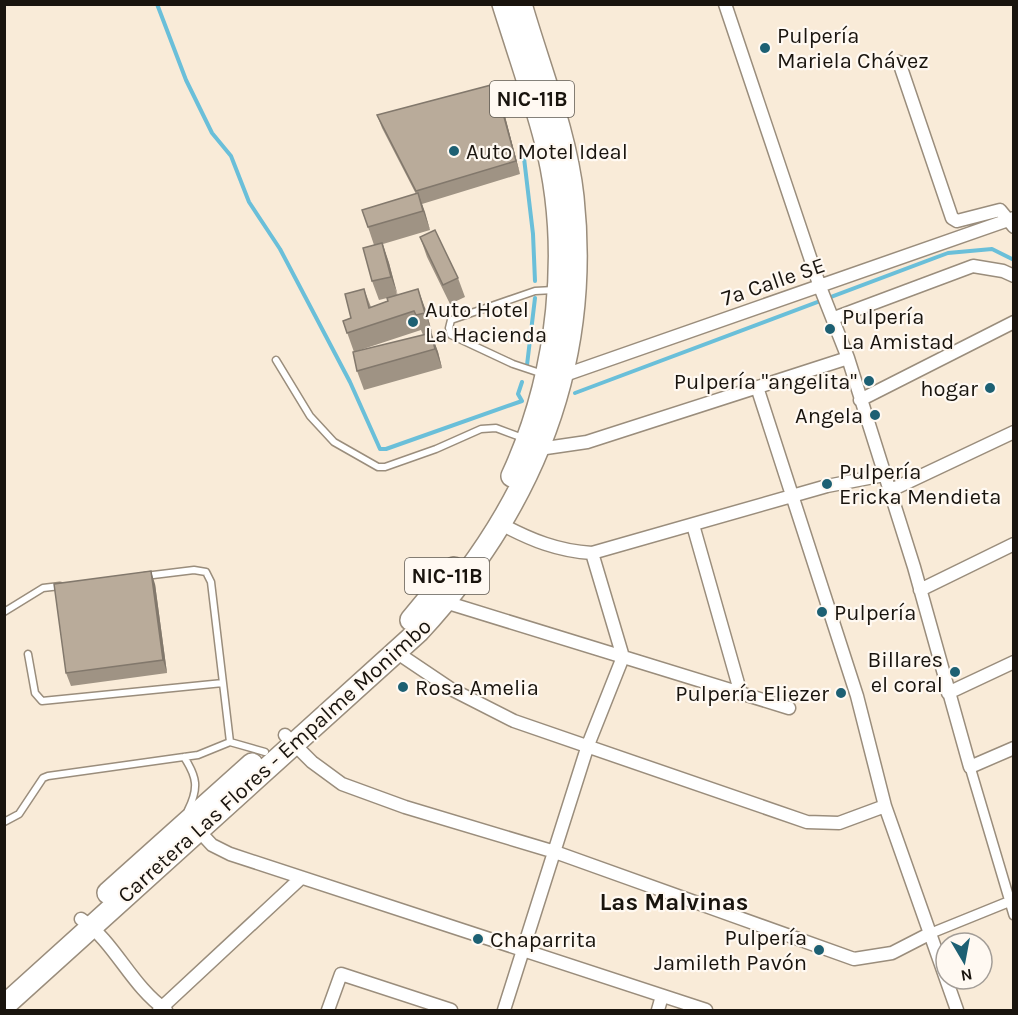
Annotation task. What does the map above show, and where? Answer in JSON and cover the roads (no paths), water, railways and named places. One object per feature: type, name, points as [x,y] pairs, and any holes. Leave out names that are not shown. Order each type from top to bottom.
[{"type":"highway","name":"Carretera Las Flores - Empalme Monimbo","points":[[502,4],[545,141],[559,226],[554,376]]},
{"type":"highway","name":"Carretera Las Flores - Empalme Monimbo","points":[[4,1006],[174,832],[265,752],[290,740],[396,652],[445,602],[501,524],[533,444],[573,304],[573,195],[556,124],[521,4]]},
{"type":"highway","name":"Carretera Las Flores - Empalme Monimbo","points":[[4,988],[199,831],[403,629],[454,568],[533,444]]},
{"type":"street","points":[[724,4],[821,289],[848,358],[920,590],[1014,915]]},
{"type":"street","points":[[899,62],[952,218],[957,221],[1000,210],[1012,222]]},
{"type":"street","name":"7a Calle SE","points":[[554,376],[821,289],[1012,222]]},
{"type":"street","points":[[832,313],[973,266],[1004,271],[1014,276]]},
{"type":"street","points":[[860,400],[1014,322]]},
{"type":"street","points":[[533,444],[586,442],[848,358]]},
{"type":"street","points":[[756,387],[794,497],[857,696],[885,806],[957,1011]]},
{"type":"street","points":[[889,491],[1014,432]]},
{"type":"street","points":[[501,524],[528,538],[566,552],[592,553],[827,486],[884,475]]},
{"type":"street","points":[[693,525],[741,694]]},
{"type":"street","points":[[920,590],[1014,544]]},
{"type":"street","points":[[504,1011],[525,951],[588,745],[623,657],[592,553]]},
{"type":"street","points":[[445,602],[789,708]]},
{"type":"street","points":[[396,652],[451,689],[514,721],[807,822],[839,823],[885,806]]},
{"type":"street","points":[[948,693],[1014,662]]},
{"type":"street","points":[[290,740],[342,784],[405,807],[555,852],[854,959],[892,953],[929,934],[1011,901]]},
{"type":"street","points":[[970,768],[1014,748]]},
{"type":"street","points":[[199,831],[212,845],[230,854],[706,1011]]},
{"type":"street","points":[[86,922],[162,1010],[301,878]]},
{"type":"street","points":[[328,1011],[341,974],[414,1005],[451,1011]]},
{"type":"street","points":[[658,1011],[662,996]]},
{"type":"lane","points":[[554,376],[513,364],[451,335],[449,323],[450,320],[535,291],[558,290]]},
{"type":"lane","points":[[276,360],[310,416],[334,442],[378,467],[385,467],[436,450],[481,429],[496,428],[533,444]]},
{"type":"lane","points":[[136,577],[194,570],[206,572],[211,582],[230,742]]},
{"type":"lane","points":[[4,612],[43,588],[66,585]]},
{"type":"lane","points":[[28,654],[35,693],[42,701],[223,683]]},
{"type":"lane","points":[[4,822],[15,819],[43,778],[48,776],[184,757],[230,742],[265,752]]},
{"type":"lane","points":[[174,832],[195,797],[197,784],[196,775],[184,757]]},
{"type":"waterway","points":[[157,4],[186,80],[212,133],[231,156],[249,202],[280,249],[350,382],[380,449],[386,449],[522,401],[518,394],[522,382]]},
{"type":"waterway","points":[[524,158],[533,234],[535,281]]},
{"type":"waterway","points":[[575,393],[948,253],[992,249],[1014,260]]},
{"type":"waterway","points":[[527,365],[535,298]]},
{"type":"place","name":"Pulpería Mariela Chávez","points":[[765,48]]},
{"type":"place","name":"Auto Motel Ideal","points":[[454,151]]},
{"type":"place","name":"Auto Hotel La Hacienda","points":[[413,322]]},
{"type":"place","name":"Pulpería La Amistad","points":[[830,329]]},
{"type":"place","name":"Pulpería \"angelita\"","points":[[869,381]]},
{"type":"place","name":"hogar","points":[[990,388]]},
{"type":"place","name":"Angela","points":[[875,415]]},
{"type":"place","name":"Pulpería Ericka Mendieta","points":[[827,484]]},
{"type":"place","name":"Pulpería","points":[[822,612]]},
{"type":"place","name":"Billares el coral","points":[[955,672]]},
{"type":"place","name":"Rosa Amelia","points":[[403,687]]},
{"type":"place","name":"Pulpería Eliezer","points":[[841,693]]},
{"type":"place","name":"Chaparrita","points":[[478,939]]},
{"type":"place","name":"Pulpería Jamileth Pavón","points":[[819,950]]},
{"type":"district","name":"Las Malvinas","points":[[674,902]]}]
